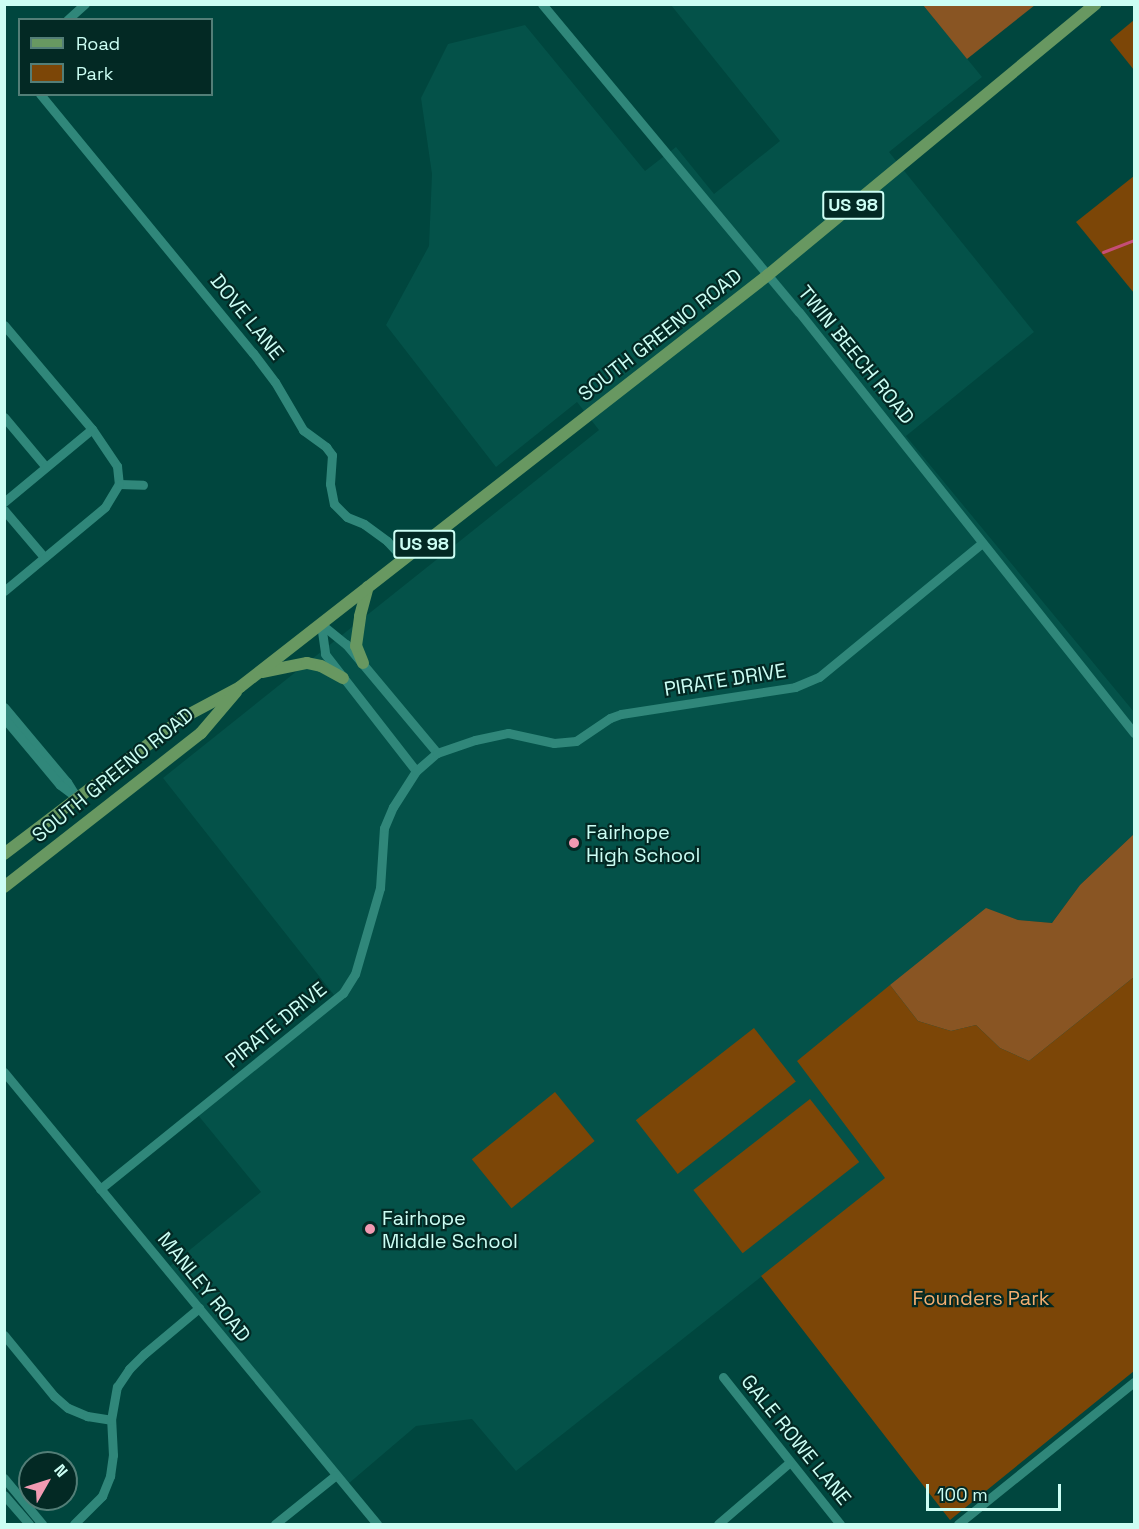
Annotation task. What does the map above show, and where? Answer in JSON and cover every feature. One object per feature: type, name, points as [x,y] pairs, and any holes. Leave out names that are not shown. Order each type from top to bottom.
[{"type":"main road","name":"SOUTH GREENO ROAD","points":[[4,854],[186,716],[240,687],[321,624],[768,275],[1096,4]]},
{"type":"main road","points":[[363,663],[356,646],[360,616],[368,587]]},
{"type":"main road","points":[[258,673],[307,663],[321,666],[343,678]]},
{"type":"main road","name":"SOUTH GREENO ROAD","points":[[4,887],[201,733],[240,687]]},
{"type":"street","points":[[70,18],[85,4]]},
{"type":"street","name":"TWIN BEECH ROAD","points":[[542,4],[768,275],[1134,733]]},
{"type":"street","name":"DOVE LANE","points":[[42,96],[276,382],[298,423],[332,455],[330,484],[334,504],[347,517],[364,524],[387,541],[404,559]]},
{"type":"street","points":[[4,325],[92,429],[117,466],[120,484],[105,507],[4,591]]},
{"type":"street","points":[[4,417],[46,467]]},
{"type":"street","points":[[4,502],[92,429]]},
{"type":"street","points":[[120,484],[143,485]]},
{"type":"street","points":[[4,510],[44,557]]},
{"type":"street","name":"PIRATE DRIVE","points":[[100,1189],[336,1000],[347,988],[355,974],[380,888],[384,828],[393,807],[416,771],[437,753],[475,740],[508,733],[554,743],[576,741],[610,718],[621,714],[795,687],[819,677],[982,543]]},
{"type":"street","points":[[321,624],[346,644],[437,753]]},
{"type":"street","points":[[321,624],[325,654],[416,771]]},
{"type":"street","points":[[4,707],[68,782],[77,798]]},
{"type":"street","points":[[4,718],[60,785],[77,798]]},
{"type":"street","name":"MANLEY ROAD","points":[[4,1072],[376,1524]]},
{"type":"street","points":[[74,1524],[102,1496],[110,1476],[113,1397],[129,1369],[199,1308]]},
{"type":"street","points":[[4,1335],[54,1396],[68,1408],[87,1416],[111,1420]]},
{"type":"street","name":"GALE ROWE LANE","points":[[723,1377],[789,1463],[840,1524]]},
{"type":"street","points":[[958,1524],[1134,1382]]},
{"type":"street","points":[[718,1524],[789,1463]]},
{"type":"street","points":[[275,1524],[336,1475]]},
{"type":"street","points":[[4,1478],[42,1524]]},
{"type":"street","points":[[4,1495],[29,1524]]},
{"type":"shaded area","points":[[671,5],[923,5],[982,77],[889,152],[1034,332],[906,436],[1134,712],[1134,834],[1080,885],[1052,923],[1018,920],[986,909],[798,1061],[886,1178],[516,1471],[472,1419],[416,1426],[348,1484],[170,1266],[261,1192],[193,1109],[334,995],[163,778],[599,430],[577,402],[496,467],[386,325],[429,246],[432,174],[421,98],[448,44],[525,25],[645,171],[676,147],[714,194],[780,141]]},
{"type":"shaded area","points":[[923,5],[1035,5],[967,59]]},
{"type":"shaded area","points":[[1134,834],[1134,977],[1029,1061],[1000,1048],[976,1025],[951,1031],[918,1021],[890,985],[986,908],[1018,920],[1052,923],[1080,885]]},
{"type":"green space","points":[[1134,20],[1134,70],[1110,40]]},
{"type":"green space","points":[[1134,176],[1134,293],[1076,222]]},
{"type":"green space","name":"Founders Park","points":[[1134,977],[1134,1371],[950,1520],[761,1276],[885,1178],[797,1061],[890,985],[918,1021],[951,1031],[976,1025],[1000,1048],[1029,1061]]},
{"type":"green space","points":[[754,1028],[796,1082],[678,1174],[636,1120]]},
{"type":"green space","points":[[555,1092],[595,1141],[511,1208],[472,1159]]},
{"type":"green space","points":[[810,1099],[859,1162],[743,1253],[693,1190]]},
{"type":"waterway","points":[[1103,252],[1134,240]]},
{"type":"place","name":"Fairhope High School","points":[[574,843]]},
{"type":"place","name":"Fairhope Middle School","points":[[370,1229]]}]
